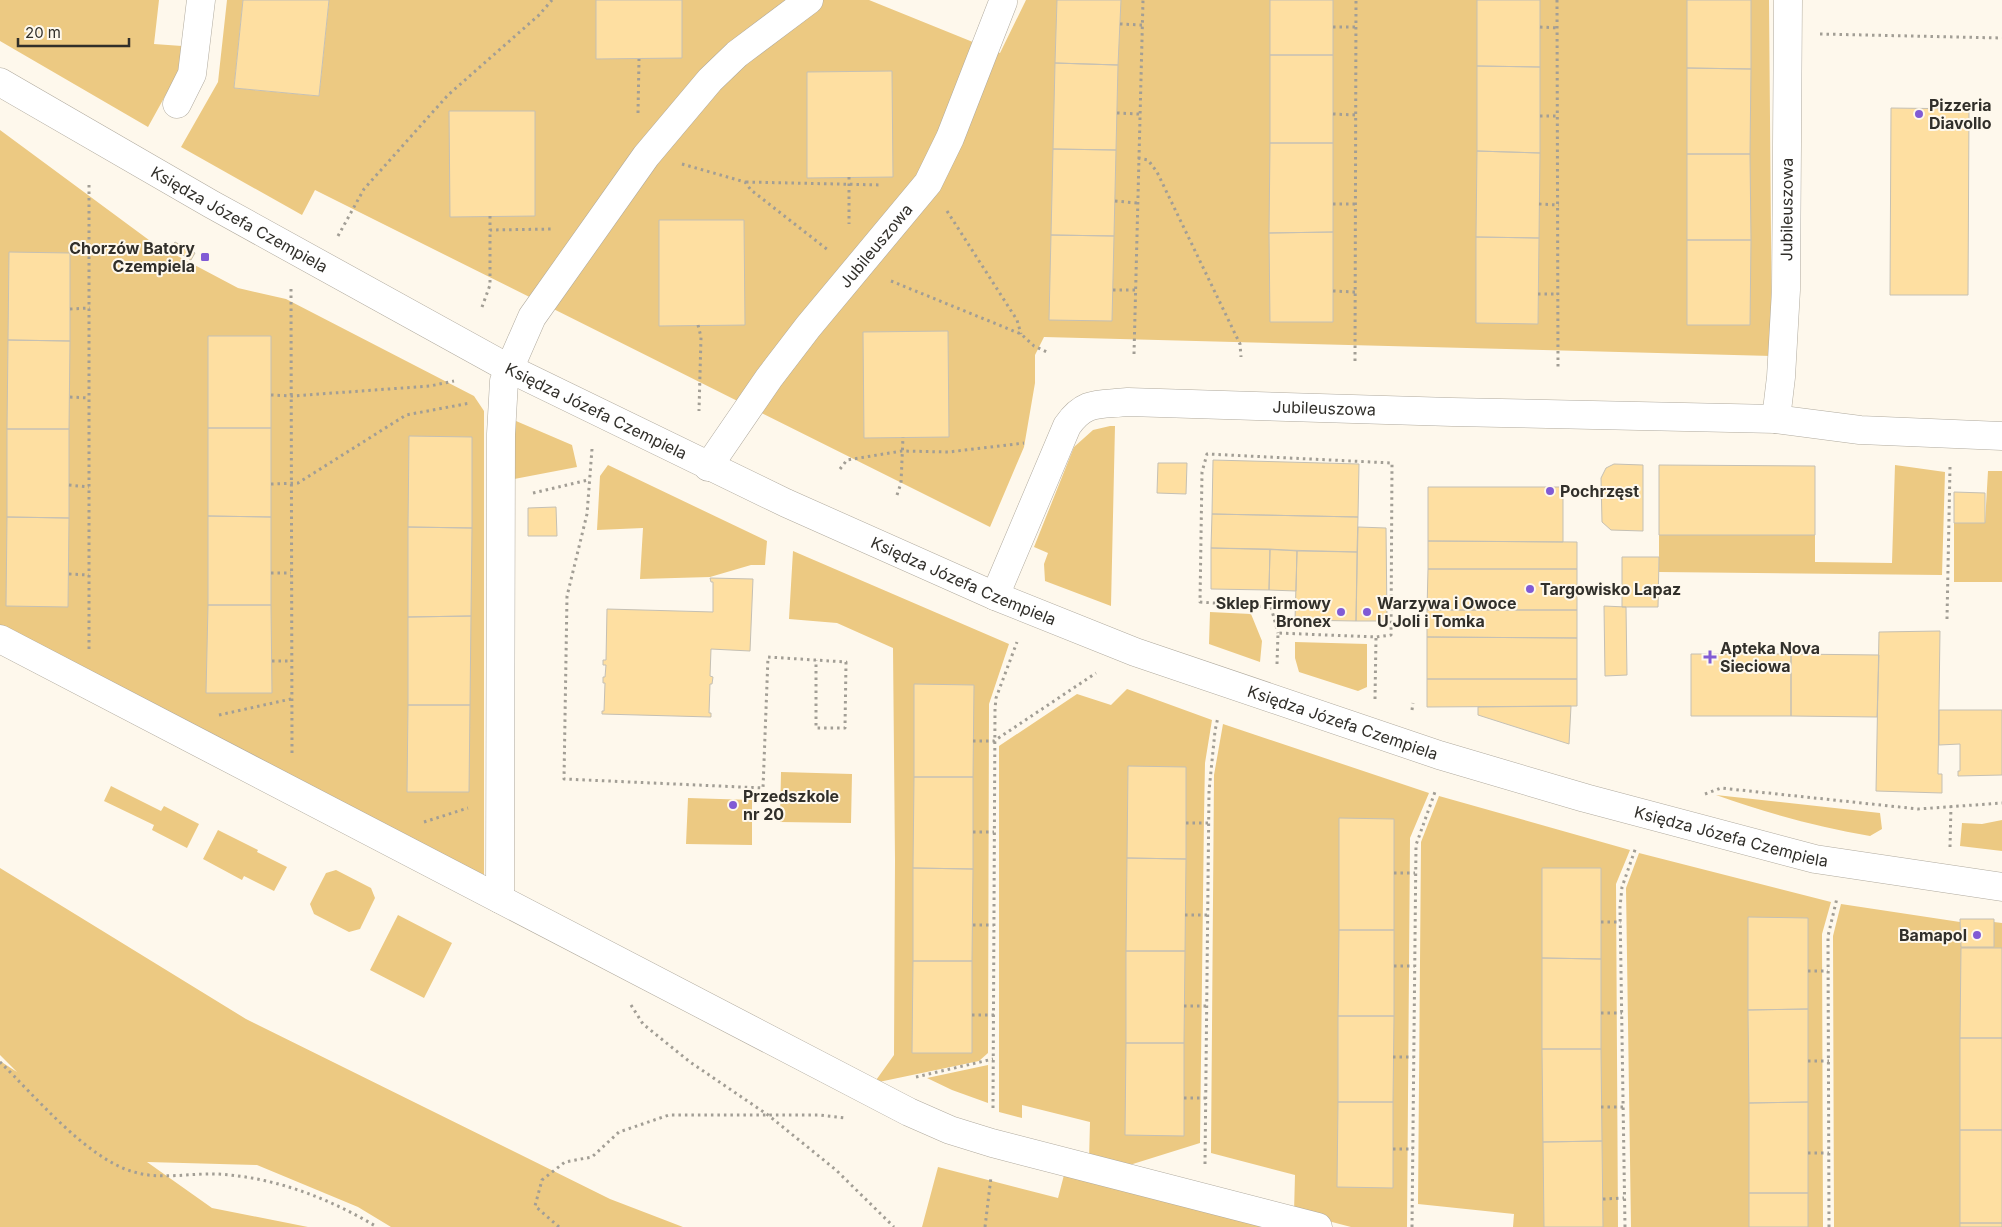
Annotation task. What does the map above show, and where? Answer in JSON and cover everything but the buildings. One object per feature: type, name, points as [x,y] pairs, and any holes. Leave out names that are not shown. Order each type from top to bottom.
[{"type":"street","points":[[177,104],[192,74],[201,0]]},
{"type":"street","points":[[500,899],[500,500],[504,382],[508,368],[532,317],[646,156],[710,80],[737,54],[808,0]]},
{"type":"street","name":"Jubileuszowa","points":[[1776,419],[1781,377],[1786,290],[1788,0]]},
{"type":"street","name":"Jubileuszowa","points":[[708,467],[769,378],[854,263],[928,184],[950,138],[1003,2]]},
{"type":"street","name":"Księdza Józefa Czempiela","points":[[0,82],[211,204],[508,368],[708,467],[995,596],[1135,652],[1439,754],[1585,798],[1815,859],[2002,887]]},
{"type":"street","name":"Jubileuszowa","points":[[995,596],[1067,426],[1078,412],[1089,406],[1128,402],[1433,412],[1776,419],[1860,430],[2002,436]]},
{"type":"street","points":[[0,639],[909,1112],[950,1130],[992,1142],[1318,1227]]},
{"type":"path","points":[[335,241],[364,189],[448,94],[539,15],[552,0]]},
{"type":"path","points":[[1134,354],[1143,0]]},
{"type":"path","points":[[1356,0],[1356,360]]},
{"type":"path","points":[[1557,0],[1559,116],[1558,367]]},
{"type":"path","points":[[1120,24],[1142,25]]},
{"type":"path","points":[[1333,27],[1356,27]]},
{"type":"path","points":[[1540,27],[1558,28]]},
{"type":"path","points":[[1788,34],[2002,38]]},
{"type":"path","points":[[640,59],[637,149],[646,156],[666,159],[745,182],[751,190],[840,260],[854,263],[1021,334],[1034,346],[1049,353]]},
{"type":"path","points":[[1117,113],[1139,114]]},
{"type":"path","points":[[1333,114],[1356,115]]},
{"type":"path","points":[[1540,116],[1559,116]]},
{"type":"path","points":[[1138,158],[1148,160],[1157,172],[1240,344],[1241,356]]},
{"type":"path","points":[[849,177],[854,263]]},
{"type":"path","points":[[89,182],[89,685]]},
{"type":"path","points":[[1115,201],[1137,203]]},
{"type":"path","points":[[1333,204],[1356,204]]},
{"type":"path","points":[[1539,204],[1559,205]]},
{"type":"path","points":[[482,308],[490,285],[490,216]]},
{"type":"path","points":[[490,230],[596,228]]},
{"type":"path","points":[[291,289],[292,792]]},
{"type":"path","points":[[1113,290],[1135,290]]},
{"type":"path","points":[[1333,291],[1356,292]]},
{"type":"path","points":[[1538,294],[1558,294]]},
{"type":"path","points":[[70,309],[90,308]]},
{"type":"path","points":[[698,325],[701,337],[699,411]]},
{"type":"path","points":[[271,395],[292,396],[430,386],[454,381]]},
{"type":"path","points":[[70,397],[89,398]]},
{"type":"path","points":[[271,484],[291,485],[406,415],[478,401]]},
{"type":"path","points":[[897,495],[901,482],[903,437]]},
{"type":"path","points":[[840,469],[847,460],[902,450],[949,452],[1032,442]]},
{"type":"path","points":[[592,449],[588,480],[587,514],[567,596],[564,779],[763,788],[768,657],[816,660],[846,662],[845,728],[816,728],[816,660]]},
{"type":"path","points":[[1277,658],[1278,633],[1271,607],[1200,602],[1202,472],[1207,454],[1392,463],[1391,635],[1376,637],[1278,633]]},
{"type":"path","points":[[1947,619],[1950,465]]},
{"type":"path","points":[[500,500],[588,480]]},
{"type":"path","points":[[69,486],[90,487]]},
{"type":"path","points":[[271,573],[291,573]]},
{"type":"path","points":[[69,574],[89,575]]},
{"type":"path","points":[[1374,706],[1376,637]]},
{"type":"path","points":[[992,1142],[994,1059],[994,741],[996,698],[1017,642]]},
{"type":"path","points":[[272,661],[291,661]]},
{"type":"path","points":[[973,741],[994,741],[1096,673]]},
{"type":"path","points":[[179,733],[187,722],[292,699]]},
{"type":"path","points":[[1205,1198],[1210,778],[1218,717]]},
{"type":"path","points":[[1699,797],[1721,788],[1918,809],[1952,805],[2002,803]]},
{"type":"path","points":[[1412,1227],[1416,845],[1436,789]]},
{"type":"path","points":[[1950,853],[1952,805]]},
{"type":"path","points":[[385,840],[391,833],[474,806]]},
{"type":"path","points":[[1186,823],[1209,823]]},
{"type":"path","points":[[973,832],[994,832]]},
{"type":"path","points":[[1625,1227],[1622,887],[1636,847]]},
{"type":"path","points":[[1394,873],[1415,874]]},
{"type":"path","points":[[1829,1227],[1828,936],[1837,898]]},
{"type":"path","points":[[1185,915],[1208,915]]},
{"type":"path","points":[[1601,922],[1621,922]]},
{"type":"path","points":[[972,925],[994,925]]},
{"type":"path","points":[[1394,966],[1415,966]]},
{"type":"path","points":[[632,967],[631,1008],[643,1024],[690,1062],[768,1115],[836,1170],[894,1227]]},
{"type":"path","points":[[1808,971],[1828,971]]},
{"type":"path","points":[[1184,1006],[1208,1006]]},
{"type":"path","points":[[1601,1014],[1622,1013]]},
{"type":"path","points":[[972,1015],[994,1015]]},
{"type":"path","points":[[1393,1057],[1414,1057]]},
{"type":"path","points":[[869,1090],[994,1059]]},
{"type":"path","points":[[1808,1061],[1828,1061]]},
{"type":"path","points":[[0,1062],[85,1145],[121,1167],[134,1172],[155,1175],[215,1174],[253,1177],[287,1186],[321,1199],[378,1227]]},
{"type":"path","points":[[1184,1098],[1206,1098]]},
{"type":"path","points":[[1602,1107],[1623,1107]]},
{"type":"path","points":[[560,1227],[535,1206],[542,1180],[565,1162],[592,1157],[619,1132],[669,1116],[819,1115],[847,1118]]},
{"type":"path","points":[[1393,1149],[1413,1149]]},
{"type":"path","points":[[1808,1153],[1829,1153]]},
{"type":"path","points":[[985,1227],[991,1181]]},
{"type":"path","points":[[1603,1198],[1624,1198]]},
{"type":"path","points":[[368,1227],[371,1223]]},
{"type":"shaded area","points":[[0,0],[159,0],[154,44],[182,46],[180,69],[148,127],[0,41]]},
{"type":"shaded area","points":[[227,0],[243,0],[234,88],[319,96],[329,0],[869,0],[1000,53],[1026,0],[1769,0],[1772,356],[1044,337],[1035,355],[1035,383],[1024,447],[990,527],[315,190],[302,215],[181,147],[218,82]]},
{"type":"shaded area","points":[[0,130],[153,243],[238,288],[286,299],[474,396],[484,411],[484,876],[0,630]]},
{"type":"shaded area","points":[[516,421],[572,445],[577,467],[509,480]]},
{"type":"shaded area","points":[[1115,426],[1111,606],[1045,581],[1044,564],[1048,553],[1034,547],[1074,447],[1093,430]]},
{"type":"shaded area","points":[[608,465],[767,541],[765,565],[751,565],[710,577],[640,579],[643,528],[597,530],[600,476]]},
{"type":"shaded area","points":[[1895,465],[1945,472],[1942,575],[1659,572],[1659,535],[1815,535],[1815,562],[1892,563]]},
{"type":"shaded area","points":[[1988,471],[2002,471],[2002,582],[1954,582],[1954,523],[1985,523]]},
{"type":"shaded area","points":[[793,551],[1009,644],[989,704],[988,1053],[979,1061],[874,1083],[894,1055],[893,648],[837,623],[789,619]]},
{"type":"shaded area","points":[[1210,612],[1251,614],[1262,641],[1260,662],[1209,644]]},
{"type":"shaded area","points":[[1295,642],[1367,644],[1367,687],[1358,691],[1299,672],[1295,658]]},
{"type":"shaded area","points":[[1127,689],[1212,720],[1205,763],[1200,1143],[1120,1168],[1089,1160],[1090,1122],[1022,1105],[1022,1118],[999,1112],[999,746],[1077,694],[1111,705]]},
{"type":"shaded area","points":[[1223,724],[1429,793],[1410,838],[1407,1227],[1351,1227],[1294,1212],[1295,1175],[1211,1153],[1214,775]]},
{"type":"shaded area","points":[[781,772],[852,774],[851,823],[780,822]]},
{"type":"shaded area","points":[[111,786],[161,811],[164,806],[199,824],[187,848],[152,830],[154,825],[104,801]]},
{"type":"shaded area","points":[[1716,795],[1880,813],[1882,829],[1870,836],[1792,819]]},
{"type":"shaded area","points":[[1439,796],[1630,850],[1616,884],[1618,1227],[1513,1227],[1514,1214],[1418,1204],[1421,842]]},
{"type":"shaded area","points":[[688,798],[752,800],[752,845],[686,844]]},
{"type":"shaded area","points":[[2002,820],[2002,851],[1960,846],[1962,823],[1982,824]]},
{"type":"shaded area","points":[[218,830],[287,867],[274,891],[244,876],[242,880],[203,859]]},
{"type":"shaded area","points":[[1639,853],[1831,902],[1822,934],[1823,1227],[1631,1227],[1626,888]]},
{"type":"shaded area","points":[[0,868],[246,1019],[610,1199],[683,1227],[391,1227],[358,1207],[257,1165],[147,1162],[212,1208],[308,1227],[0,1227],[0,1061],[17,1072],[0,1055]]},
{"type":"shaded area","points":[[336,870],[371,888],[375,898],[360,929],[349,932],[314,914],[310,904],[326,873]]},
{"type":"shaded area","points":[[1841,904],[1960,922],[1961,947],[1994,947],[1994,922],[2002,923],[2002,1227],[1834,1227],[1833,936]]},
{"type":"shaded area","points":[[398,915],[452,943],[424,998],[370,970]]},
{"type":"shaded area","points":[[988,1065],[988,1103],[952,1090],[927,1078]]},
{"type":"shaded area","points":[[938,1167],[1058,1198],[1064,1175],[1278,1227],[922,1227]]},
{"type":"place","name":"Pizzeria Diavollo","points":[[1919,114]]},
{"type":"place","name":"Chorzów Batory Czempiela","points":[[205,257]]},
{"type":"place","name":"Pochrzęst","points":[[1550,491]]},
{"type":"place","name":"Targowisko Lapaz","points":[[1530,589]]},
{"type":"place","name":"Sklep Firmowy Bronex","points":[[1341,612]]},
{"type":"place","name":"Warzywa i Owoce U Joli i Tomka","points":[[1367,612]]},
{"type":"place","name":"Apteka Nova Sieciowa","points":[[1710,657]]},
{"type":"place","name":"Przedszkole nr 20","points":[[733,805]]},
{"type":"place","name":"Bamapol","points":[[1977,935]]}]
